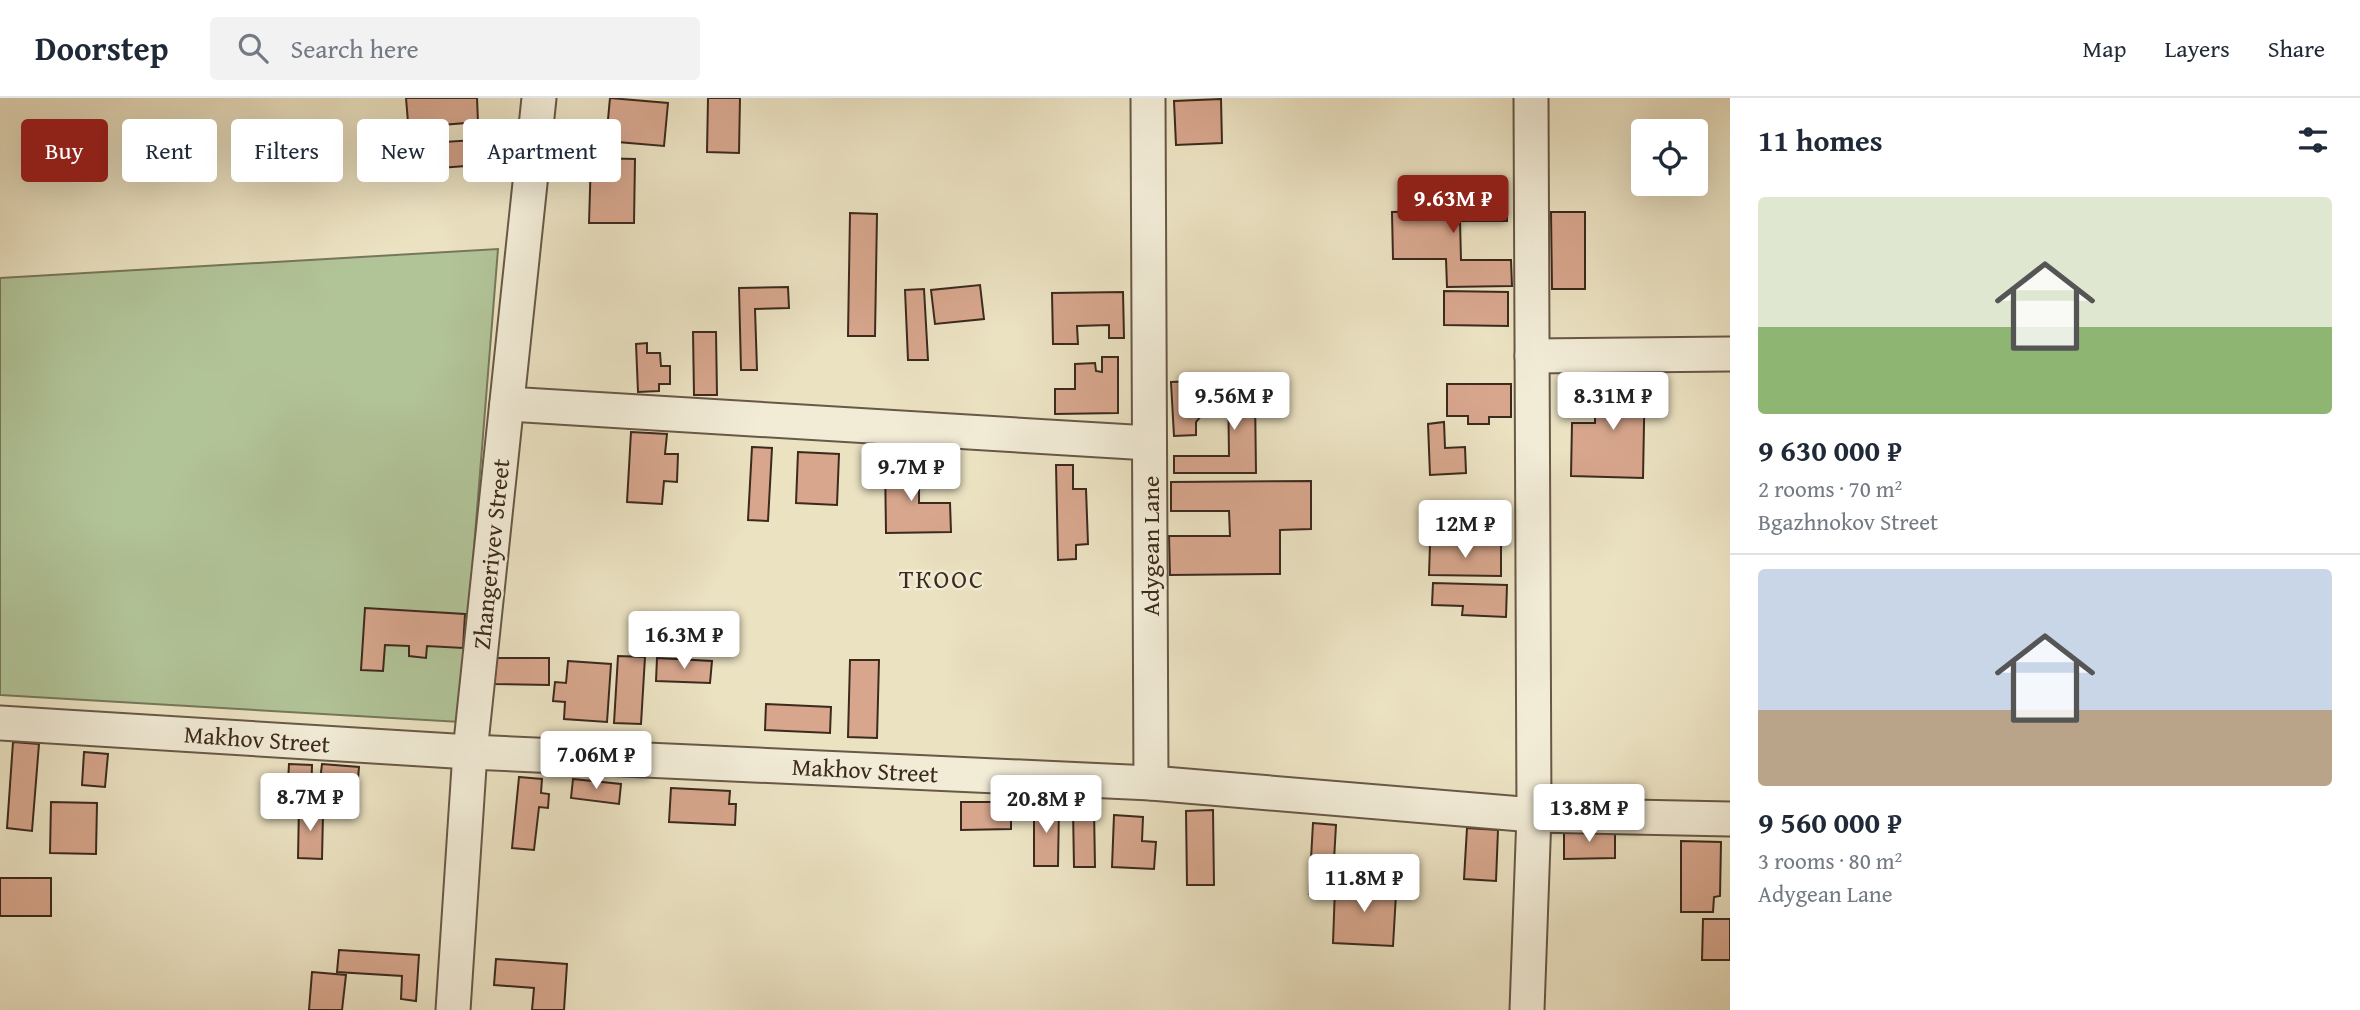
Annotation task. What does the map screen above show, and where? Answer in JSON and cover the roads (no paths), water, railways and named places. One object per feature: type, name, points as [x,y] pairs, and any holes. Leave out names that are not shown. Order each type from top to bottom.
[{"type":"street","name":"Zhangeriyev Street","points":[[453,1010],[470,752],[539,98]]},
{"type":"street","name":"Adygean Lane","points":[[1147,98],[1151,783]]},
{"type":"street","points":[[1527,1010],[1534,815],[1531,98]]},
{"type":"street","points":[[1532,356],[1730,355]]},
{"type":"street","points":[[507,404],[1149,443]]},
{"type":"street","name":"Makhov Street","points":[[0,723],[470,752],[1151,783],[1534,815],[1730,818]]},
{"type":"district","name":"ТКООС","points":[[942,578]]}]
